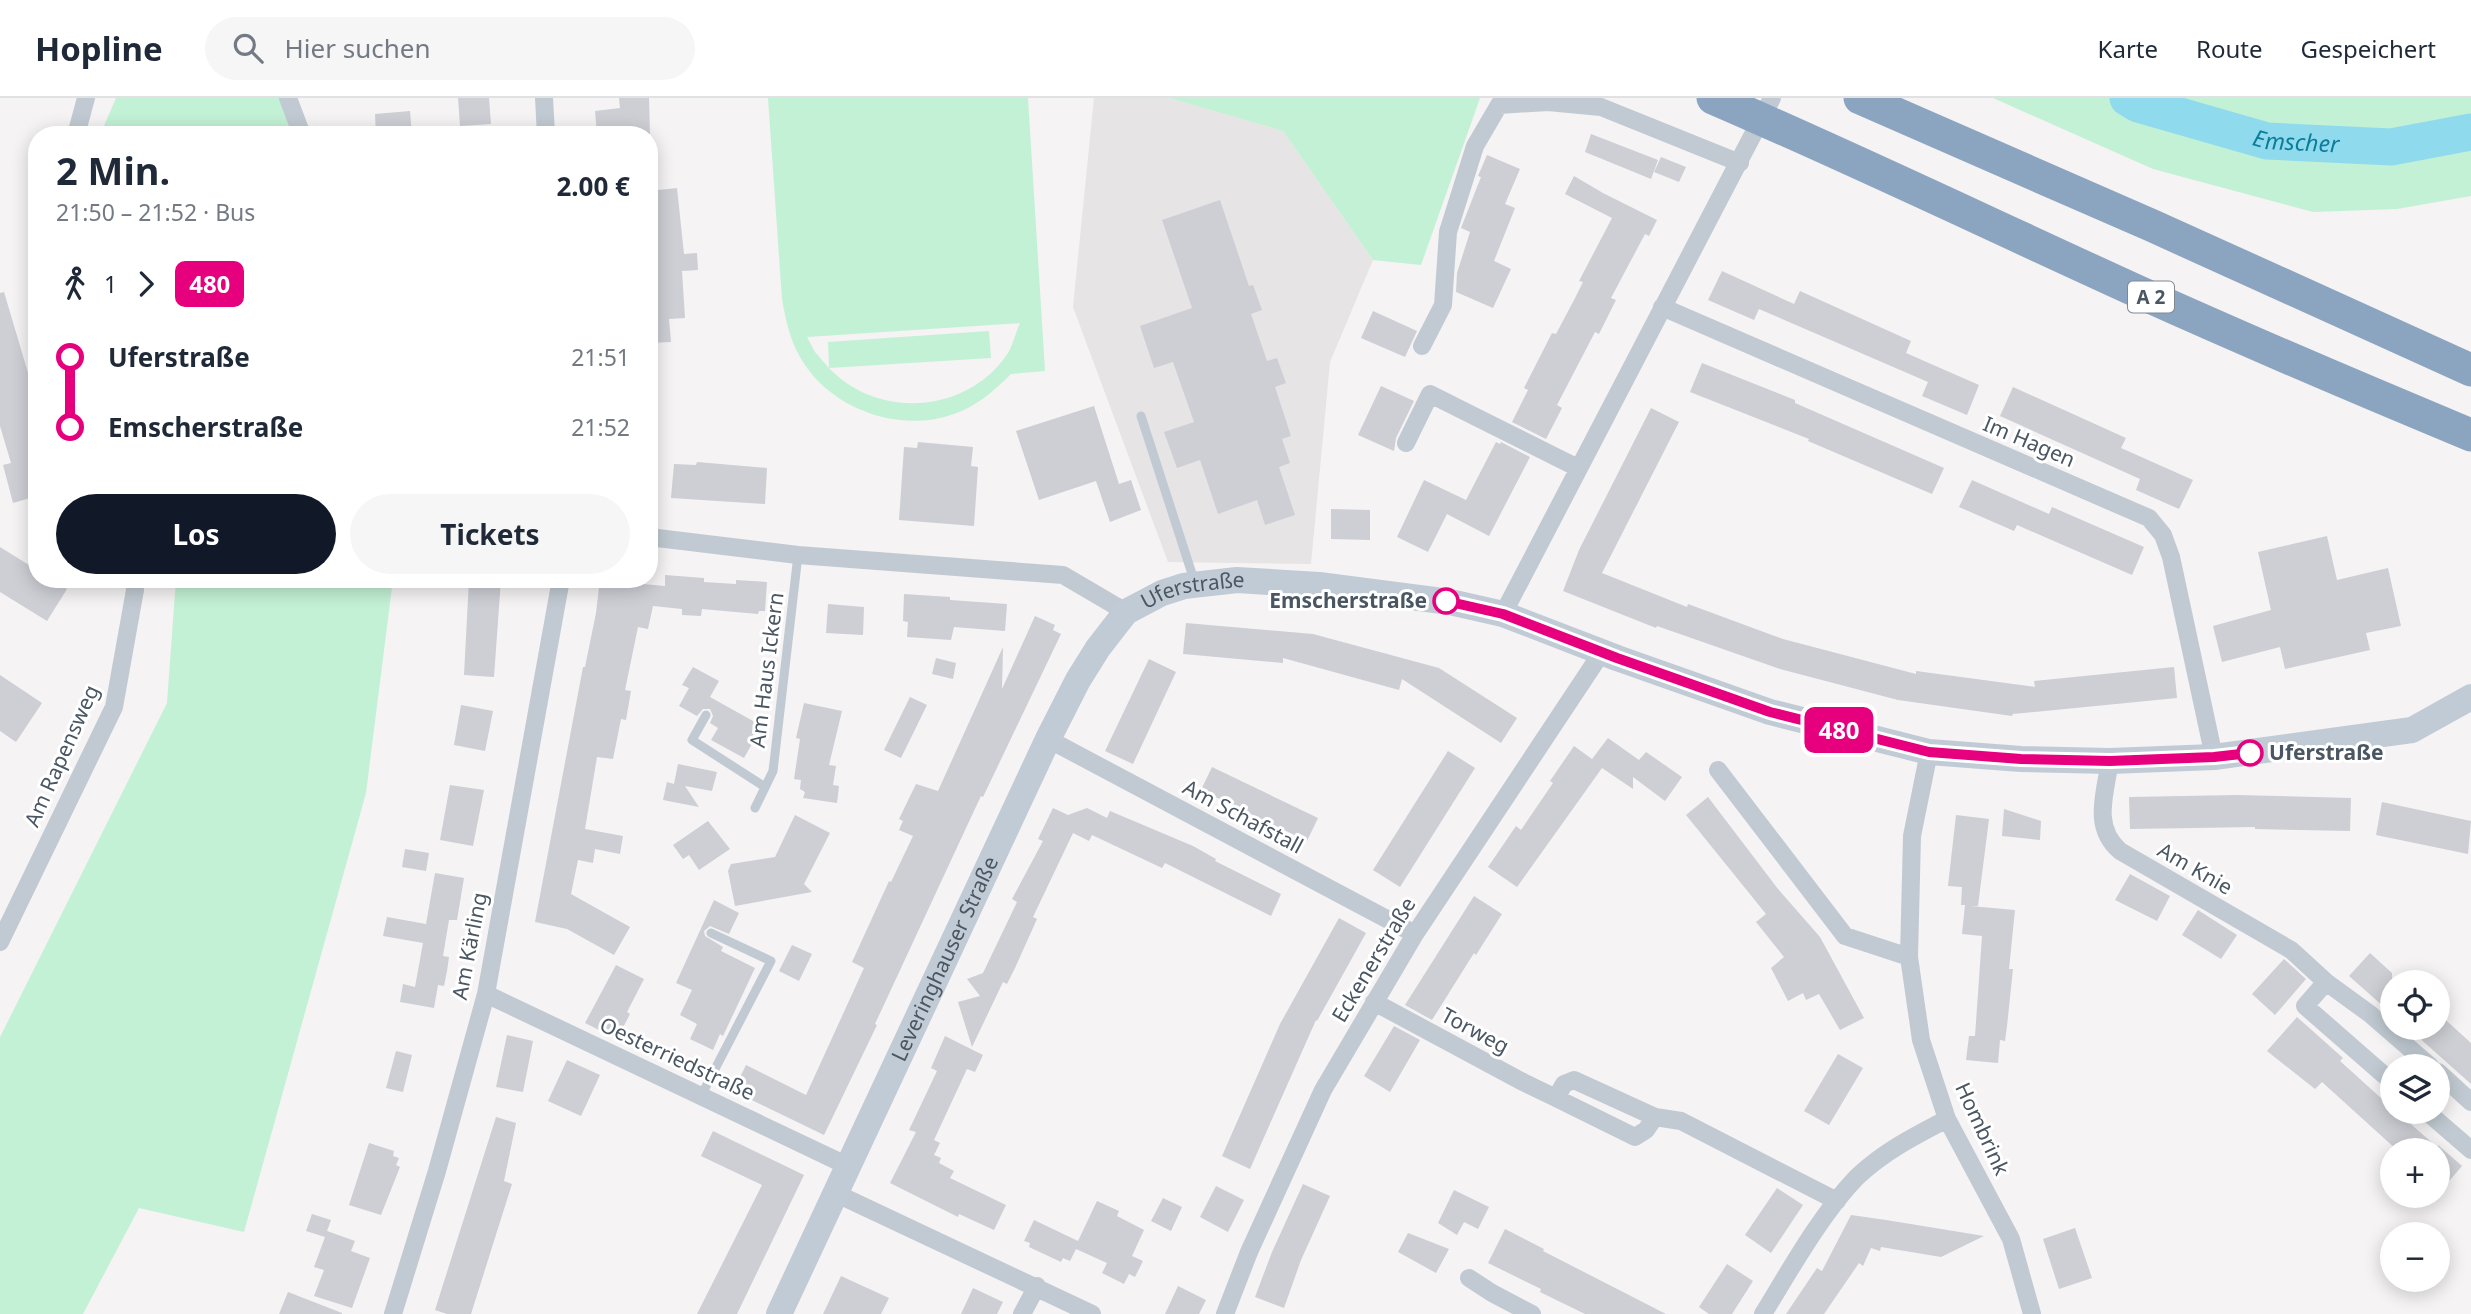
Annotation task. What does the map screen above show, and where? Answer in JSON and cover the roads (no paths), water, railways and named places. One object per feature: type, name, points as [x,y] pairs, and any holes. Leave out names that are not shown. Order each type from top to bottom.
[{"type":"highway","name":"A 2","points":[[1713,98],[1835,150],[2140,293],[2471,435]]},
{"type":"highway","points":[[1860,98],[2153,226],[2471,370]]},
{"type":"main road","name":"Uferstraße","points":[[1126,612],[1162,593],[1195,585],[1237,580],[1319,585],[1450,601],[1503,614],[1770,712],[1929,752],[2021,759],[2110,761],[2214,757],[2412,730],[2471,697]]},
{"type":"main road","name":"Leveringhauser Straße","points":[[779,1314],[1048,739],[1098,648],[1126,612]]},
{"type":"street","points":[[78,126],[86,98]]},
{"type":"street","points":[[288,98],[299,126]]},
{"type":"street","points":[[544,98],[546,126]]},
{"type":"street","points":[[1503,614],[1772,98]]},
{"type":"street","points":[[1422,346],[1443,305],[1448,232],[1475,146],[1499,105],[1548,102],[1601,107],[1740,163]]},
{"type":"street","name":"Im Hagen","points":[[1662,307],[2149,518],[2163,535],[2171,557],[2214,757]]},
{"type":"street","points":[[1406,443],[1430,394],[1578,468]]},
{"type":"street","name":"Uferstraße","points":[[658,538],[798,555],[1063,575],[1126,612]]},
{"type":"street","name":"Am Rapensweg","points":[[0,942],[114,707],[135,588]]},
{"type":"street","name":"Am Kärling","points":[[393,1314],[437,1171],[486,994],[559,588]]},
{"type":"street","name":"Eckenerstraße","points":[[1225,1314],[1249,1252],[1323,1090],[1415,934],[1602,652]]},
{"type":"street","name":"Am Schafstall","points":[[1048,739],[1415,934]]},
{"type":"street","name":"Hombrink","points":[[1929,752],[1912,836],[1909,957],[1921,1040],[1947,1119],[2011,1239],[2032,1314]]},
{"type":"street","name":"Am Knie","points":[[2110,761],[2102,815],[2109,842],[2120,851],[2291,950],[2326,982],[2370,1014],[2416,1054]]},
{"type":"street","points":[[1718,770],[1845,936],[1909,957]]},
{"type":"street","points":[[2326,982],[2305,1006],[2380,1072]]},
{"type":"street","name":"Oesterriedstraße","points":[[486,994],[848,1166]]},
{"type":"street","name":"Torweg","points":[[1374,1002],[1635,1137],[1646,1130],[1655,1117]]},
{"type":"street","points":[[1556,1098],[1564,1084],[1574,1080],[1655,1117],[1681,1121],[1837,1201]]},
{"type":"street","points":[[2450,1083],[2471,1102]]},
{"type":"street","points":[[1763,1314],[1792,1266],[1837,1201],[1858,1176],[1896,1147],[1947,1119]]},
{"type":"street","points":[[2441,1124],[2471,1150]]},
{"type":"street","points":[[835,1193],[1092,1314]]},
{"type":"street","points":[[1469,1278],[1532,1314]]},
{"type":"street","points":[[1021,1314],[1037,1286]]},
{"type":"lane","points":[[1141,416],[1195,585]]},
{"type":"lane","name":"Am Haus Ickern","points":[[755,808],[773,771],[798,555]]},
{"type":"lane","name":"Am Haus Ickern","points":[[706,715],[692,740],[765,787]]},
{"type":"lane","points":[[701,1096],[771,961],[711,933]]},
{"type":"waterway","name":"Emscher","points":[[2128,98],[2138,104],[2267,141],[2391,147],[2471,132]]},
{"type":"place","name":"Emscherstraße","points":[[1446,601]]},
{"type":"place","name":"Uferstraße","points":[[2250,753]]}]
